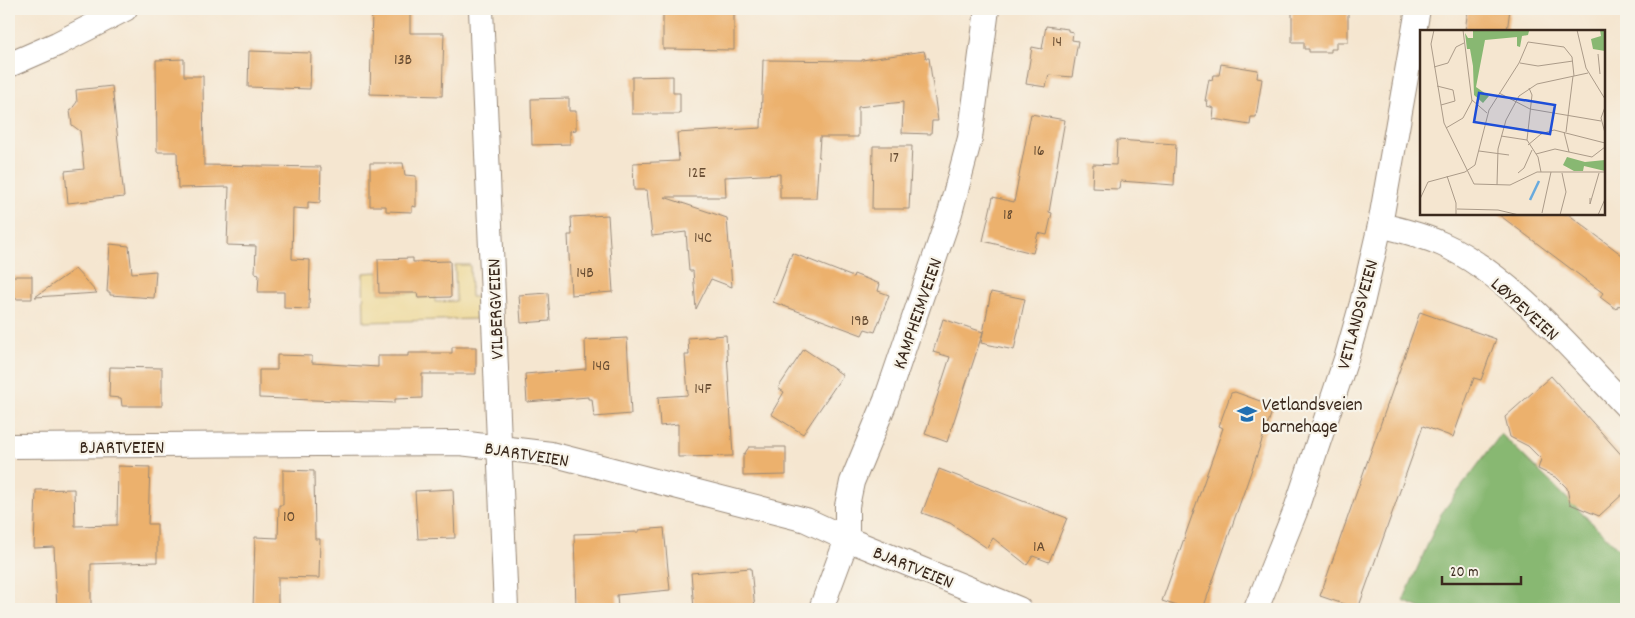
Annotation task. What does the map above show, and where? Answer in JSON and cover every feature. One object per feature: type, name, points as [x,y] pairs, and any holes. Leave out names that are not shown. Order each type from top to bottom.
[{"type":"street","points":[[9,65],[57,44],[124,9]]},
{"type":"street","name":"VILBERGVEIEN","points":[[481,9],[506,609]]},
{"type":"street","name":"KAMPHEIMVEIEN","points":[[822,609],[847,539],[847,506],[852,482],[886,400],[917,314],[950,213],[966,156],[978,90],[987,9]]},
{"type":"street","name":"VETLANDSVEIEN","points":[[1256,609],[1295,512],[1347,356],[1380,225],[1418,9]]},
{"type":"street","name":"LØYPEVEIEN","points":[[1380,225],[1415,234],[1455,250],[1509,288],[1626,406]]},
{"type":"street","name":"BJARTVEIEN","points":[[9,446],[233,446],[354,442],[460,443],[551,454],[797,517],[1019,609]]},
{"type":"green space","points":[[1501,434],[1626,556],[1626,609],[1423,609],[1403,601],[1441,514]]},
{"type":"sand","points":[[455,265],[470,265],[471,297],[476,297],[476,319],[364,322],[363,273],[378,272],[379,293],[417,293],[418,298],[435,297],[435,302],[456,301]]},
{"type":"building","points":[[372,9],[410,9],[410,33],[444,33],[442,96],[370,94]]},
{"type":"building","points":[[663,9],[734,9],[734,50],[663,49]]},
{"type":"building","points":[[1292,9],[1348,9],[1348,42],[1336,42],[1336,49],[1331,49],[1331,52],[1309,52],[1309,49],[1304,49],[1304,42],[1292,42]]},
{"type":"building","points":[[1468,9],[1510,9],[1507,30],[1465,30]]},
{"type":"building","points":[[1046,26],[1068,29],[1068,31],[1073,32],[1072,40],[1078,41],[1072,77],[1049,75],[1046,87],[1026,84],[1032,47],[1042,49]]},
{"type":"building","points":[[249,51],[311,53],[310,89],[248,87]]},
{"type":"building","points":[[924,51],[926,58],[929,58],[938,121],[932,121],[931,134],[902,133],[903,102],[858,107],[858,137],[820,137],[816,198],[780,198],[780,174],[725,177],[726,197],[664,197],[727,218],[732,287],[711,279],[696,309],[693,271],[689,271],[686,232],[652,236],[647,190],[634,190],[633,163],[679,161],[677,133],[761,128],[763,60],[862,61]]},
{"type":"building","points":[[184,59],[184,76],[203,76],[204,165],[321,167],[320,203],[308,202],[308,209],[293,208],[292,259],[310,260],[309,309],[284,308],[284,292],[258,292],[259,274],[255,273],[256,246],[227,245],[229,187],[178,188],[177,152],[157,152],[156,60]]},
{"type":"building","points":[[1221,64],[1258,70],[1257,78],[1262,79],[1256,117],[1251,117],[1250,125],[1213,119],[1214,108],[1207,106],[1208,101],[1205,101],[1209,79],[1212,80],[1213,75],[1219,75]]},
{"type":"building","points":[[673,76],[673,93],[680,93],[680,114],[632,114],[632,77]]},
{"type":"building","points":[[112,86],[124,197],[68,203],[65,171],[84,169],[80,131],[72,125],[70,111],[77,102],[76,90]]},
{"type":"building","points":[[569,98],[569,111],[576,111],[576,130],[570,131],[570,144],[532,145],[531,99]]},
{"type":"building","points":[[1031,114],[1065,120],[1049,212],[1052,213],[1047,235],[1038,233],[1033,253],[983,241],[993,197],[1014,202]]},
{"type":"building","points":[[1117,140],[1176,144],[1174,185],[1120,181],[1119,189],[1092,188],[1093,164],[1116,165]]},
{"type":"building","points":[[873,146],[912,146],[909,209],[872,209]]},
{"type":"building","points":[[370,163],[403,163],[405,175],[416,176],[416,207],[412,206],[412,212],[386,211],[386,206],[370,206]]},
{"type":"building","points":[[608,215],[613,292],[571,295],[568,235],[572,235],[571,217]]},
{"type":"building","points":[[1499,215],[1569,215],[1626,258],[1626,311],[1619,305],[1616,309],[1600,297],[1603,293]]},
{"type":"building","points":[[110,244],[129,246],[132,273],[156,271],[154,298],[110,295],[110,292],[107,292]]},
{"type":"building","points":[[792,253],[853,277],[854,274],[880,284],[878,291],[889,295],[875,332],[865,329],[862,335],[773,302]]},
{"type":"building","points":[[413,258],[413,262],[450,261],[451,297],[418,298],[417,293],[379,293],[378,259]]},
{"type":"building","points":[[75,269],[97,293],[35,297]]},
{"type":"building","points":[[9,276],[32,276],[32,299],[9,299]]},
{"type":"building","points":[[991,292],[1025,299],[1014,350],[981,343]]},
{"type":"building","points":[[548,293],[550,321],[521,323],[519,295]]},
{"type":"building","points":[[1420,312],[1496,339],[1481,380],[1474,378],[1453,437],[1423,426],[1358,609],[1320,596]]},
{"type":"building","points":[[943,319],[983,332],[947,442],[925,434],[950,357],[933,352]]},
{"type":"building","points":[[726,335],[733,456],[678,457],[678,424],[660,426],[658,397],[688,395],[685,355],[689,355],[688,338]]},
{"type":"building","points":[[627,338],[631,414],[594,417],[592,399],[588,399],[588,397],[527,402],[525,374],[586,369],[585,340]]},
{"type":"building","points":[[452,347],[476,347],[476,374],[422,374],[422,398],[395,399],[395,403],[259,398],[259,370],[277,370],[277,355],[312,356],[312,363],[378,367],[378,356],[408,356],[408,353],[452,353]]},
{"type":"building","points":[[804,349],[843,375],[803,434],[771,414],[784,392],[778,388]]},
{"type":"building","points":[[110,367],[162,368],[162,406],[122,406],[121,398],[109,397]]},
{"type":"building","points":[[1551,376],[1626,460],[1626,491],[1599,516],[1570,504],[1567,488],[1557,478],[1538,469],[1541,459],[1528,446],[1510,437],[1505,417]]},
{"type":"building","points":[[1235,392],[1274,406],[1203,609],[1186,609],[1162,601],[1223,428],[1219,426],[1231,393]]},
{"type":"building","points":[[749,447],[786,447],[786,475],[743,476],[743,456]]},
{"type":"building","points":[[118,466],[150,467],[148,524],[157,524],[157,562],[91,564],[91,609],[57,609],[54,547],[34,548],[36,490],[74,489],[75,526],[117,525]]},
{"type":"building","points":[[939,469],[1067,518],[1049,562],[1033,556],[1027,565],[993,538],[987,548],[950,523],[922,513]]},
{"type":"building","points":[[283,470],[314,471],[315,539],[320,539],[319,578],[278,577],[278,609],[253,609],[255,537],[278,538],[279,505],[283,505]]},
{"type":"building","points":[[453,489],[455,538],[418,539],[415,491]]},
{"type":"building","points":[[664,528],[670,590],[617,595],[618,609],[576,609],[574,534],[639,532],[639,530]]},
{"type":"building","points":[[751,568],[755,609],[694,609],[691,573]]},
{"type":"place","name":"Vetlandsveien barnehage","points":[[1247,414]]}]
